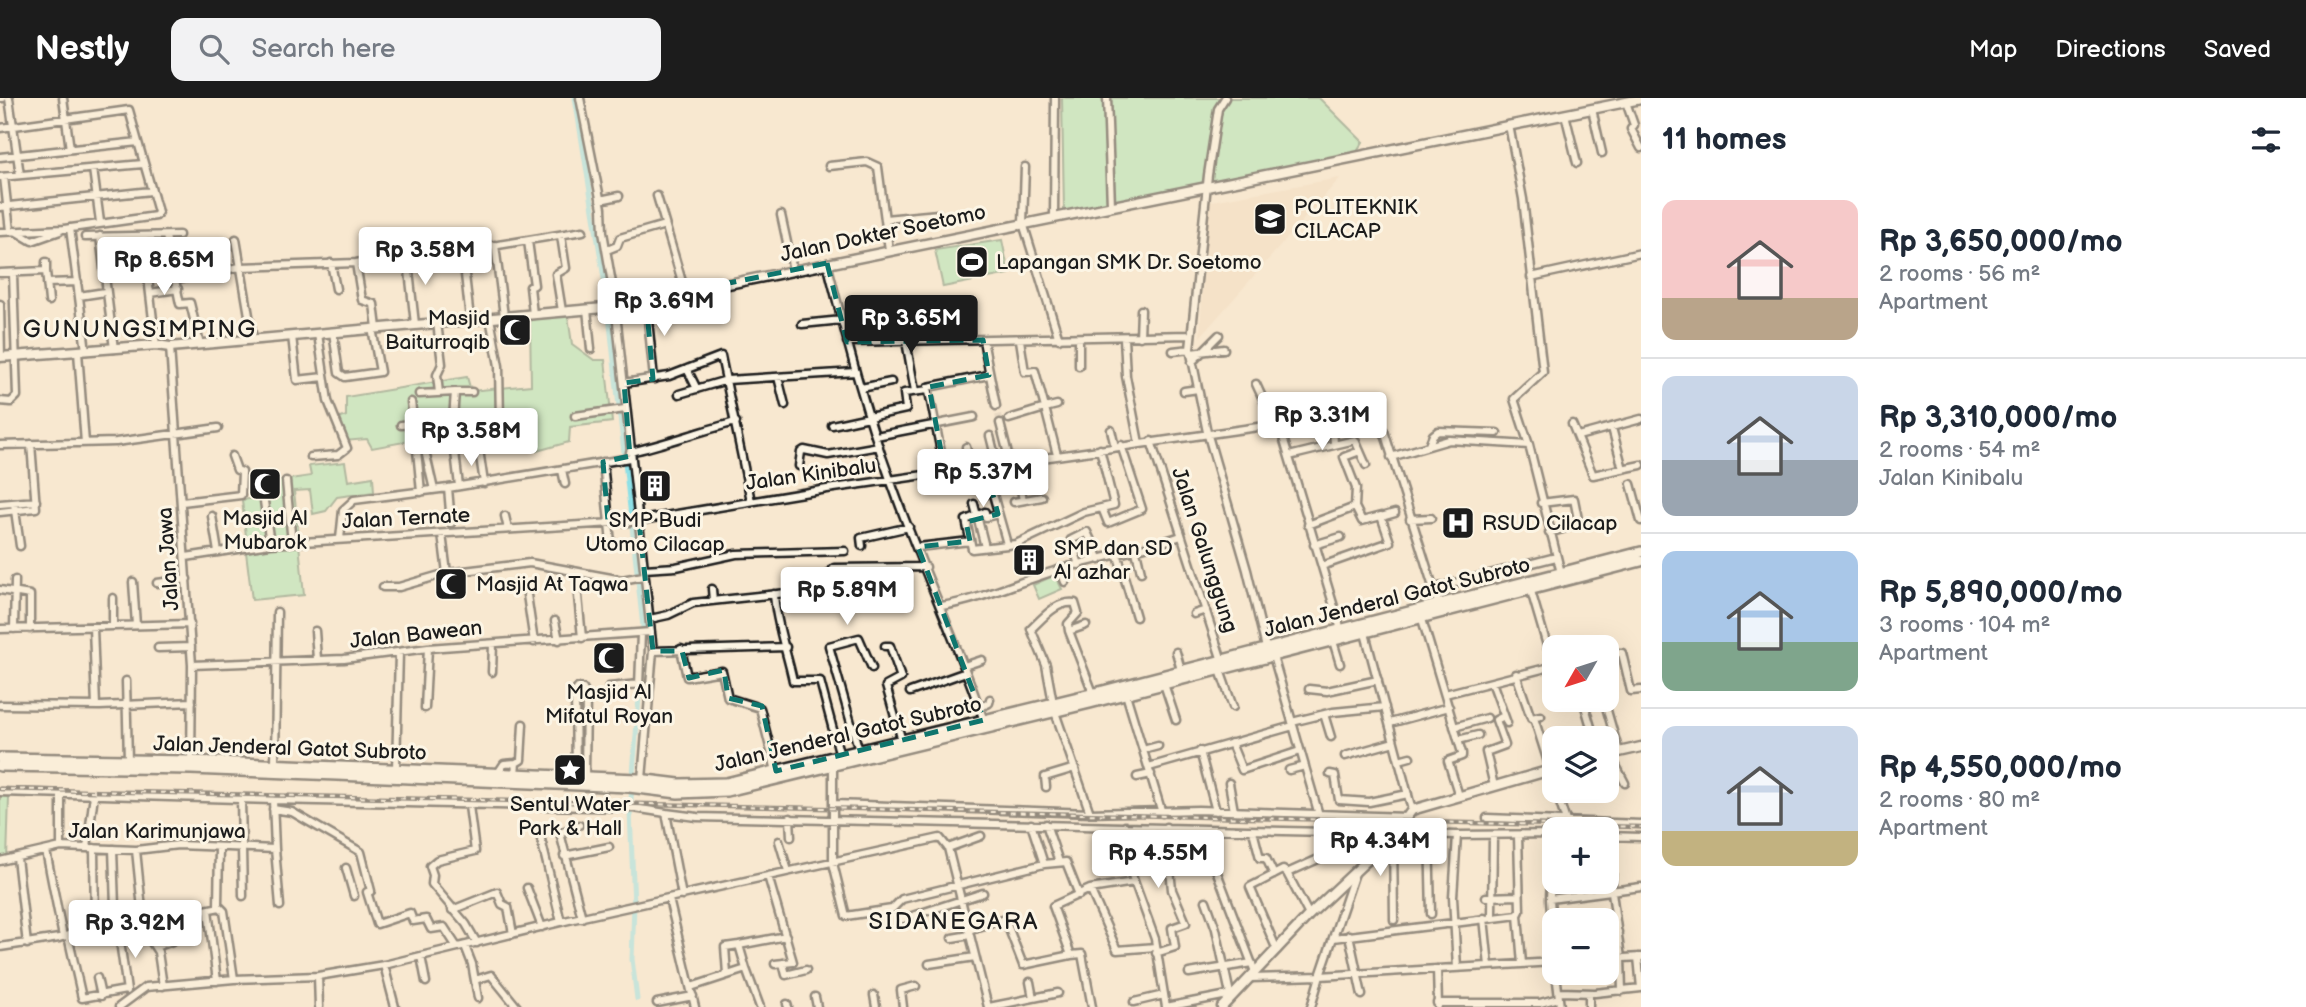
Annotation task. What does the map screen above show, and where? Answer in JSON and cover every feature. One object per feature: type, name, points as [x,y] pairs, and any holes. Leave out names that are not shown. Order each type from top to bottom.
[{"type":"main road","name":"Jalan Jenderal Gatot Subroto","points":[[0,758],[128,760],[191,765],[709,785],[1126,694],[1222,666],[1266,648],[1531,591],[1641,552]]},
{"type":"main road","name":"Jalan Jenderal Gatot Subroto","points":[[1054,708],[1093,693],[1181,670],[1222,666],[1273,656],[1422,619],[1439,609],[1641,561]]},
{"type":"main road","name":"Jalan Jenderal Gatot Subroto","points":[[0,766],[275,764],[396,769],[413,774],[498,773],[515,769],[635,782],[678,793],[719,792],[833,766],[985,724]]},
{"type":"street","points":[[9,98],[20,175]]},
{"type":"street","points":[[63,98],[70,149]]},
{"type":"street","points":[[580,98],[607,250],[612,307],[624,383],[622,409],[640,576],[650,619],[639,685],[609,687]]},
{"type":"street","points":[[1054,217],[1055,98]]},
{"type":"street","points":[[1107,98],[1111,205]]},
{"type":"street","points":[[1225,98],[1218,108],[1189,335],[1207,432],[1247,570],[1266,648]]},
{"type":"street","name":"Jalan Dokter Soetomo","points":[[1,357],[156,345],[170,347],[612,307],[1641,99]]},
{"type":"street","points":[[1626,102],[1634,125],[1631,129],[1641,148]]},
{"type":"street","points":[[1592,109],[1602,153]]},
{"type":"street","points":[[0,128],[129,110],[158,212],[156,216],[67,228],[0,232]]},
{"type":"street","points":[[1565,114],[1577,163]]},
{"type":"street","points":[[1509,125],[1523,199],[1543,372],[1514,399],[1529,445],[1541,503],[1562,578]]},
{"type":"street","points":[[0,157],[138,142]]},
{"type":"street","points":[[829,166],[867,162],[876,165],[889,250]]},
{"type":"street","points":[[67,228],[32,241],[13,231],[4,206],[2,177],[144,163]]},
{"type":"street","points":[[1025,167],[1023,223],[1059,339]]},
{"type":"street","points":[[93,169],[100,222]]},
{"type":"street","points":[[4,206],[151,191]]},
{"type":"street","points":[[600,200],[619,196]]},
{"type":"street","points":[[657,196],[685,292]]},
{"type":"street","points":[[886,219],[938,214]]},
{"type":"street","points":[[781,215],[793,270]]},
{"type":"street","points":[[607,250],[617,246],[620,238],[665,225]]},
{"type":"street","points":[[67,228],[78,282],[85,443]]},
{"type":"street","points":[[176,279],[292,260],[356,263],[407,253],[528,241],[583,231]]},
{"type":"street","points":[[85,237],[179,235]]},
{"type":"street","points":[[100,236],[114,349]]},
{"type":"street","points":[[166,236],[180,304],[190,303],[200,344]]},
{"type":"street","points":[[561,236],[566,268],[556,274],[562,311]]},
{"type":"street","points":[[236,239],[253,340]]},
{"type":"street","points":[[528,241],[534,282],[534,286],[530,287],[533,314]]},
{"type":"street","points":[[389,242],[394,256]]},
{"type":"street","points":[[495,245],[504,316]]},
{"type":"street","points":[[461,248],[470,319]]},
{"type":"street","points":[[145,252],[156,345]]},
{"type":"street","points":[[407,253],[415,324]]},
{"type":"street","points":[[1531,277],[1641,253]]},
{"type":"street","points":[[46,262],[50,301]]},
{"type":"street","points":[[331,263],[336,289]]},
{"type":"street","points":[[333,332],[339,373],[345,377],[380,372],[374,328],[374,304],[362,300],[356,263]]},
{"type":"street","points":[[827,263],[847,342],[890,480],[942,606],[985,724]]},
{"type":"street","points":[[0,273],[46,271]]},
{"type":"street","points":[[0,401],[11,402],[17,396],[13,274]]},
{"type":"street","points":[[47,283],[78,282]]},
{"type":"street","points":[[150,293],[178,289]]},
{"type":"street","points":[[79,296],[105,292]]},
{"type":"street","points":[[646,300],[654,379]]},
{"type":"street","points":[[0,304],[1,357]]},
{"type":"street","points":[[591,349],[592,309]]},
{"type":"street","points":[[1140,337],[1141,310]]},
{"type":"street","points":[[490,318],[499,366],[500,421],[503,427],[527,428]]},
{"type":"street","points":[[802,324],[842,320]]},
{"type":"street","points":[[437,323],[442,364],[437,373],[439,393]]},
{"type":"street","points":[[311,457],[343,454],[347,448],[328,401],[318,334]]},
{"type":"street","points":[[847,342],[1189,335]]},
{"type":"street","points":[[1183,360],[1206,349],[1219,335]]},
{"type":"street","points":[[292,336],[297,380],[324,377]]},
{"type":"street","points":[[1124,338],[1126,376],[1139,443]]},
{"type":"street","points":[[1079,339],[1079,366]]},
{"type":"street","points":[[983,340],[996,406]]},
{"type":"street","points":[[1020,340],[1025,372]]},
{"type":"street","points":[[906,341],[915,391]]},
{"type":"street","name":"Jalan Jawa","points":[[170,347],[190,624],[191,765]]},
{"type":"street","points":[[1206,349],[1224,349]]},
{"type":"street","points":[[1172,351],[1191,356]]},
{"type":"street","points":[[624,383],[654,379],[719,355],[723,359],[751,501]]},
{"type":"street","points":[[687,369],[696,388]]},
{"type":"street","points":[[1016,374],[1035,371],[1057,455]]},
{"type":"street","points":[[679,394],[727,380],[856,372]]},
{"type":"street","points":[[832,425],[907,408],[904,393],[928,390],[929,387],[958,379],[989,375]]},
{"type":"street","points":[[778,377],[785,405]]},
{"type":"street","points":[[861,388],[891,382]]},
{"type":"street","points":[[1256,384],[1267,408],[1276,415],[1283,434],[1341,630]]},
{"type":"street","points":[[1184,391],[1198,389]]},
{"type":"street","points":[[928,390],[945,472]]},
{"type":"street","points":[[419,394],[472,391]]},
{"type":"street","points":[[453,420],[455,392]]},
{"type":"street","points":[[411,402],[414,425]]},
{"type":"street","points":[[1276,415],[1293,404]]},
{"type":"street","points":[[1009,419],[1057,405]]},
{"type":"street","points":[[1332,407],[1328,425],[1334,445]]},
{"type":"street","points":[[575,416],[622,409]]},
{"type":"street","points":[[1283,434],[1309,427],[1307,416]]},
{"type":"street","points":[[876,436],[974,417]]},
{"type":"street","points":[[1578,436],[1641,419]]},
{"type":"street","points":[[401,425],[453,420],[500,421]]},
{"type":"street","points":[[340,539],[343,510],[351,502],[603,462],[671,443],[694,432],[736,422]]},
{"type":"street","points":[[1000,423],[1023,500]]},
{"type":"street","name":"Jalan Kinibalu","points":[[634,521],[1013,461],[1279,424]]},
{"type":"street","points":[[1572,424],[1592,475],[1641,464]]},
{"type":"street","points":[[0,445],[85,443],[177,435],[218,428]]},
{"type":"street","points":[[1612,428],[1623,469]]},
{"type":"street","points":[[1102,509],[1108,523],[1142,509],[1111,430]]},
{"type":"street","points":[[1384,431],[1439,609]]},
{"type":"street","points":[[1429,445],[1436,432],[1497,433]]},
{"type":"street","points":[[1448,432],[1449,440]]},
{"type":"street","points":[[477,436],[484,482]]},
{"type":"street","points":[[990,436],[997,464]]},
{"type":"street","points":[[1289,456],[1352,439],[1366,465]]},
{"type":"street","points":[[1391,457],[1449,440],[1529,445]]},
{"type":"street","name":"Jalan Galunggung","points":[[1151,441],[1206,610],[1233,707]]},
{"type":"street","points":[[0,504],[34,509],[37,501],[31,444]]},
{"type":"street","points":[[799,466],[801,452],[804,450],[828,455],[879,446]]},
{"type":"street","points":[[967,447],[971,468]]},
{"type":"street","points":[[998,514],[986,517],[985,512],[966,520],[972,549],[1026,540],[1084,512],[1102,509],[1115,503],[1100,449]]},
{"type":"street","points":[[417,450],[421,492]]},
{"type":"street","points":[[1335,460],[1360,451]]},
{"type":"street","points":[[455,452],[459,486]]},
{"type":"street","points":[[426,455],[434,490]]},
{"type":"street","points":[[182,502],[241,495],[242,472],[237,470],[232,456]]},
{"type":"street","points":[[1344,457],[1356,488],[1362,521],[1395,513]]},
{"type":"street","points":[[603,462],[611,543]]},
{"type":"street","points":[[985,466],[1007,544]]},
{"type":"street","points":[[562,470],[565,484]]},
{"type":"street","points":[[286,481],[292,543]]},
{"type":"street","points":[[1631,484],[1638,500],[1641,521]]},
{"type":"street","points":[[448,488],[451,523]]},
{"type":"street","points":[[263,494],[270,544]]},
{"type":"street","points":[[1014,502],[1042,497]]},
{"type":"street","points":[[1541,503],[1572,497],[1580,522],[1549,533]]},
{"type":"street","points":[[974,504],[985,547]]},
{"type":"street","points":[[1308,525],[1358,506]]},
{"type":"street","points":[[0,512],[15,507]]},
{"type":"street","points":[[15,507],[20,546]]},
{"type":"street","points":[[212,516],[218,552]]},
{"type":"street","points":[[505,516],[508,529]]},
{"type":"street","points":[[1322,566],[1390,543],[1381,517]]},
{"type":"street","points":[[1410,519],[1430,518]]},
{"type":"street","name":"Jalan Ternate","points":[[186,557],[270,544],[634,521]]},
{"type":"street","points":[[862,546],[861,538],[909,527]]},
{"type":"street","points":[[1079,565],[1072,540],[1087,532],[1100,560]]},
{"type":"street","points":[[442,534],[447,573]]},
{"type":"street","points":[[942,606],[989,596],[1060,569],[1118,556],[1181,536]]},
{"type":"street","points":[[1314,545],[1340,537]]},
{"type":"street","points":[[918,547],[970,541]]},
{"type":"street","points":[[383,587],[399,587],[447,573],[530,563],[640,576],[736,554],[845,551],[854,582]]},
{"type":"street","points":[[1136,551],[1141,572]]},
{"type":"street","points":[[1118,556],[1136,617]]},
{"type":"street","points":[[1431,589],[1556,557]]},
{"type":"street","points":[[650,619],[668,615],[693,603],[818,589],[832,569],[926,567]]},
{"type":"street","points":[[1060,569],[1065,582]]},
{"type":"street","points":[[157,583],[187,579]]},
{"type":"street","points":[[14,629],[15,580]]},
{"type":"street","points":[[134,582],[136,625]]},
{"type":"street","points":[[712,589],[713,601]]},
{"type":"street","points":[[0,590],[31,596],[30,629]]},
{"type":"street","points":[[1531,591],[1544,635]]},
{"type":"street","points":[[774,594],[776,619],[786,647],[793,682],[820,681],[840,756]]},
{"type":"street","points":[[527,595],[534,642]]},
{"type":"street","points":[[578,596],[582,638]]},
{"type":"street","points":[[113,598],[113,626]]},
{"type":"street","points":[[1090,813],[1054,708],[1046,665],[1031,629],[1054,608],[1073,602],[1078,613],[1068,624],[1069,631],[1093,693]]},
{"type":"street","points":[[1194,614],[1206,610]]},
{"type":"street","points":[[275,764],[277,612]]},
{"type":"street","points":[[1422,619],[1462,755],[1448,761],[1459,796]]},
{"type":"street","points":[[555,621],[559,640]]},
{"type":"street","points":[[0,629],[190,624]]},
{"type":"street","points":[[1069,631],[1086,625]]},
{"type":"street","points":[[93,627],[96,706]]},
{"type":"street","points":[[315,632],[317,659]]},
{"type":"street","points":[[635,782],[653,651],[646,632]]},
{"type":"street","name":"Jalan Bawean","points":[[192,665],[317,659],[646,632]]},
{"type":"street","points":[[1222,1007],[1252,971],[1277,950],[1309,915],[1394,835],[1410,814],[1408,794],[1365,633]]},
{"type":"street","points":[[859,751],[829,646],[859,638],[872,668]]},
{"type":"street","points":[[1333,641],[1340,664]]},
{"type":"street","points":[[492,672],[493,644]]},
{"type":"street","points":[[885,646],[890,646],[901,678],[886,686],[902,741]]},
{"type":"street","points":[[158,648],[191,647]]},
{"type":"street","points":[[653,651],[786,647]]},
{"type":"street","points":[[425,708],[429,671],[428,648]]},
{"type":"street","points":[[681,649],[687,677],[722,671],[727,698],[760,708],[776,771]]},
{"type":"street","points":[[1619,651],[1632,691],[1641,690]]},
{"type":"street","points":[[396,769],[399,652]]},
{"type":"street","points":[[1176,652],[1181,670]]},
{"type":"street","points":[[1273,656],[1319,816]]},
{"type":"street","points":[[910,692],[982,660]]},
{"type":"street","points":[[1446,694],[1542,668]]},
{"type":"street","points":[[1517,674],[1530,718],[1538,717],[1542,731]]},
{"type":"street","points":[[1309,689],[1326,691],[1378,680]]},
{"type":"street","points":[[126,681],[128,760]]},
{"type":"street","points":[[1492,682],[1507,723]]},
{"type":"street","points":[[1164,684],[1176,720]]},
{"type":"street","points":[[578,688],[583,689],[586,695],[580,776],[575,692],[578,688]]},
{"type":"street","points":[[1126,694],[1162,813]]},
{"type":"street","points":[[979,708],[989,703],[990,699]]},
{"type":"street","points":[[0,705],[96,706],[192,702]]},
{"type":"street","points":[[1136,777],[1200,751],[1324,714],[1385,707]]},
{"type":"street","points":[[1390,723],[1448,707]]},
{"type":"street","points":[[1324,714],[1331,737]]},
{"type":"street","points":[[1494,786],[1486,752],[1505,745],[1496,720],[1504,716]]},
{"type":"street","points":[[1454,727],[1487,718]]},
{"type":"street","points":[[515,769],[521,760],[523,724]]},
{"type":"street","points":[[1458,740],[1478,735]]},
{"type":"street","points":[[1345,757],[1394,742]]},
{"type":"street","points":[[1231,743],[1242,769],[1300,751]]},
{"type":"street","points":[[1143,750],[1158,746]]},
{"type":"street","points":[[1619,752],[1641,747]]},
{"type":"street","points":[[1200,751],[1216,811]]},
{"type":"street","points":[[1399,760],[1410,757]]},
{"type":"street","points":[[833,766],[833,863],[844,912],[849,917],[892,909],[899,900],[1059,862],[1066,862],[1079,895]]},
{"type":"street","points":[[1289,770],[1305,766]]},
{"type":"street","points":[[1046,787],[1045,777],[1075,768]]},
{"type":"street","points":[[1619,770],[1625,783]]},
{"type":"street","points":[[834,804],[1090,813],[1234,811],[1319,816],[1410,814],[1459,796],[1542,772]]},
{"type":"street","points":[[1330,774],[1335,775],[1339,800],[1369,802],[1408,794]]},
{"type":"street","points":[[1228,783],[1234,811]]},
{"type":"street","points":[[0,792],[468,806],[631,808],[697,817],[1166,827],[1394,835],[1542,835]]},
{"type":"street","points":[[61,794],[61,847]]},
{"type":"street","points":[[94,795],[91,848],[95,926]]},
{"type":"street","points":[[241,799],[243,896]]},
{"type":"street","name":"Jalan Karimunjawa","points":[[0,861],[61,847],[136,850],[178,845],[275,849],[273,800]]},
{"type":"street","points":[[468,806],[474,853],[438,860],[429,866],[433,875],[430,882],[477,943]]},
{"type":"street","points":[[273,809],[292,812],[359,850],[366,868],[368,892],[377,924],[409,909],[414,921],[426,919],[431,929],[444,927],[461,946],[475,980],[478,998]]},
{"type":"street","points":[[666,814],[682,896]]},
{"type":"street","points":[[790,818],[791,836]]},
{"type":"street","points":[[1487,818],[1542,820]]},
{"type":"street","points":[[1619,823],[1641,824]]},
{"type":"street","points":[[1031,824],[1044,864]]},
{"type":"street","points":[[1046,824],[1059,862]]},
{"type":"street","points":[[579,825],[560,832],[582,918]]},
{"type":"street","points":[[1125,827],[1133,854],[1141,866]]},
{"type":"street","points":[[1090,888],[1117,950],[1175,947],[1172,928],[1186,923],[1172,890],[1166,827]]},
{"type":"street","points":[[1207,830],[1210,854],[1252,971]]},
{"type":"street","points":[[539,831],[561,922]]},
{"type":"street","points":[[1253,831],[1260,858],[1266,858],[1274,875]]},
{"type":"street","points":[[1287,873],[1325,856],[1319,831]]},
{"type":"street","points":[[1429,834],[1431,914]]},
{"type":"street","points":[[1394,835],[1394,920]]},
{"type":"street","points":[[1457,835],[1454,876],[1457,968]]},
{"type":"street","points":[[948,848],[981,836]]},
{"type":"street","points":[[1492,916],[1489,896],[1493,836]]},
{"type":"street","points":[[1518,836],[1518,915],[1522,964]]},
{"type":"street","points":[[1619,836],[1641,837]]},
{"type":"street","points":[[46,851],[83,999],[128,993],[146,987],[234,979],[318,976],[384,965],[561,922],[871,855],[936,838],[944,839],[948,848],[988,1007],[1058,993]]},
{"type":"street","points":[[779,841],[789,871]]},
{"type":"street","points":[[218,906],[219,847]]},
{"type":"street","points":[[564,856],[609,847]]},
{"type":"street","points":[[113,849],[115,907]]},
{"type":"street","points":[[275,849],[280,906]]},
{"type":"street","points":[[136,850],[143,919],[147,935],[156,947],[163,986]]},
{"type":"street","points":[[17,858],[26,944]]},
{"type":"street","points":[[1120,864],[1127,864],[1156,950],[1166,1007],[1232,994]]},
{"type":"street","points":[[346,868],[354,898],[368,892]]},
{"type":"street","points":[[1277,950],[1250,888],[1283,870],[1309,915]]},
{"type":"street","points":[[1311,1007],[1355,871]]},
{"type":"street","points":[[768,876],[795,973]]},
{"type":"street","points":[[1454,876],[1465,876]]},
{"type":"street","points":[[1071,954],[1053,906],[1090,888],[1134,882]]},
{"type":"street","points":[[1619,891],[1641,887]]},
{"type":"street","points":[[527,888],[542,927]]},
{"type":"street","points":[[452,910],[498,892],[502,904],[508,907],[513,934]]},
{"type":"street","points":[[903,919],[983,893]]},
{"type":"street","points":[[1550,894],[1551,908]]},
{"type":"street","points":[[1550,899],[1589,894]]},
{"type":"street","points":[[1489,896],[1519,895]]},
{"type":"street","points":[[669,899],[695,1007]]},
{"type":"street","points":[[1206,901],[1232,994]]},
{"type":"street","points":[[156,947],[172,942],[171,931],[177,927],[176,906],[208,910],[218,906]]},
{"type":"street","points":[[218,906],[224,911],[234,979]]},
{"type":"street","points":[[208,910],[217,981]]},
{"type":"street","points":[[1333,938],[1492,916],[1518,915]]},
{"type":"street","points":[[1484,918],[1489,966]]},
{"type":"street","points":[[0,947],[66,937],[116,919]]},
{"type":"street","points":[[952,938],[1005,919],[1023,965],[1082,954],[1092,1007]]},
{"type":"street","points":[[119,934],[128,993],[119,1007]]},
{"type":"street","points":[[727,974],[725,947],[786,936]]},
{"type":"street","points":[[1349,936],[1360,975],[1362,995]]},
{"type":"street","points":[[1619,941],[1622,991]]},
{"type":"street","points":[[739,945],[760,1007]]},
{"type":"street","points":[[421,956],[426,982]]},
{"type":"street","points":[[929,964],[975,957]]},
{"type":"street","points":[[1437,970],[1437,1005],[1539,1003],[1559,995],[1641,988],[1640,957],[1621,958]]},
{"type":"street","points":[[793,962],[779,964],[786,975],[806,970]]},
{"type":"street","points":[[1189,973],[1226,967],[1320,976],[1360,975],[1542,963]]},
{"type":"street","points":[[384,965],[395,1007]]},
{"type":"street","points":[[691,987],[746,969]]},
{"type":"street","points":[[475,980],[491,975],[517,1007]]},
{"type":"street","points":[[318,976],[319,1007]]},
{"type":"street","points":[[97,978],[101,996]]},
{"type":"street","points":[[1030,982],[1034,998]]},
{"type":"street","points":[[1558,985],[1560,1007]]},
{"type":"street","points":[[903,1007],[901,990],[916,986]]},
{"type":"street","points":[[1588,993],[1589,1007]]},
{"type":"street","points":[[874,995],[876,1007]]},
{"type":"street","points":[[1134,1002],[1164,995]]},
{"type":"street","points":[[657,1003],[693,996]]},
{"type":"street","points":[[815,997],[817,1007]]},
{"type":"highlighted area","points":[[827,263],[847,342],[983,340],[989,375],[929,387],[945,472],[985,466],[998,514],[966,522],[970,541],[918,547],[984,720],[776,771],[762,706],[728,698],[724,670],[689,678],[682,651],[653,651],[639,522],[608,521],[603,462],[630,456],[624,383],[653,379],[646,300]]},
{"type":"shaded area","points":[[1340,178],[1200,337],[1207,202]]},
{"type":"green space","points":[[1062,98],[1319,98],[1363,142],[1355,155],[1064,211]]},
{"type":"green space","name":"Lapangan SMK Dr. Soetomo","points":[[1002,240],[1009,274],[943,287],[935,250]]},
{"type":"green space","points":[[568,316],[572,344],[594,360],[605,360],[612,422],[570,427],[569,442],[537,451],[533,438],[514,437],[487,417],[474,419],[474,429],[372,448],[367,439],[344,441],[334,421],[346,416],[346,397],[467,377],[471,391],[531,385],[530,318]]},
{"type":"green space","points":[[345,462],[348,481],[373,477],[374,492],[337,497],[326,511],[313,514],[310,490],[294,491],[299,537],[247,545],[242,500],[277,495],[276,481],[311,476],[309,466]]},
{"type":"green space","points":[[299,544],[304,595],[252,600],[246,552]]},
{"type":"green space","points":[[1055,575],[1062,589],[1039,599],[1033,585]]},
{"type":"green space","points":[[0,796],[9,797],[7,860],[0,861]]},
{"type":"waterway","points":[[575,98],[607,297],[644,636]]},
{"type":"waterway","points":[[637,999],[632,959],[634,905],[630,812],[640,684]]},
{"type":"tunnel","points":[[996,406],[1000,423]]},
{"type":"railway","points":[[0,789],[1641,827]]},
{"type":"place","name":"POLITEKNIK CILACAP","points":[[1270,219]]},
{"type":"place","name":"Lapangan SMK Dr. Soetomo","points":[[972,262]]},
{"type":"place","name":"Masjid Baiturroqib","points":[[515,330]]},
{"type":"place","name":"Masjid Al Mubarok","points":[[265,484]]},
{"type":"place","name":"SMP Budi Utomo Cilacap","points":[[655,486]]},
{"type":"place","name":"RSUD Cilacap","points":[[1458,523]]},
{"type":"place","name":"SMP dan SD Al azhar","points":[[1029,560]]},
{"type":"place","name":"Masjid At Taqwa","points":[[451,584]]},
{"type":"place","name":"Masjid Al Mifatul Royan","points":[[609,658]]},
{"type":"place","name":"Sentul Water Park & Hall","points":[[570,770]]},
{"type":"district","name":"GUNUNGSIMPING","points":[[140,329]]},
{"type":"district","name":"SIDANEGARA","points":[[954,921]]}]
